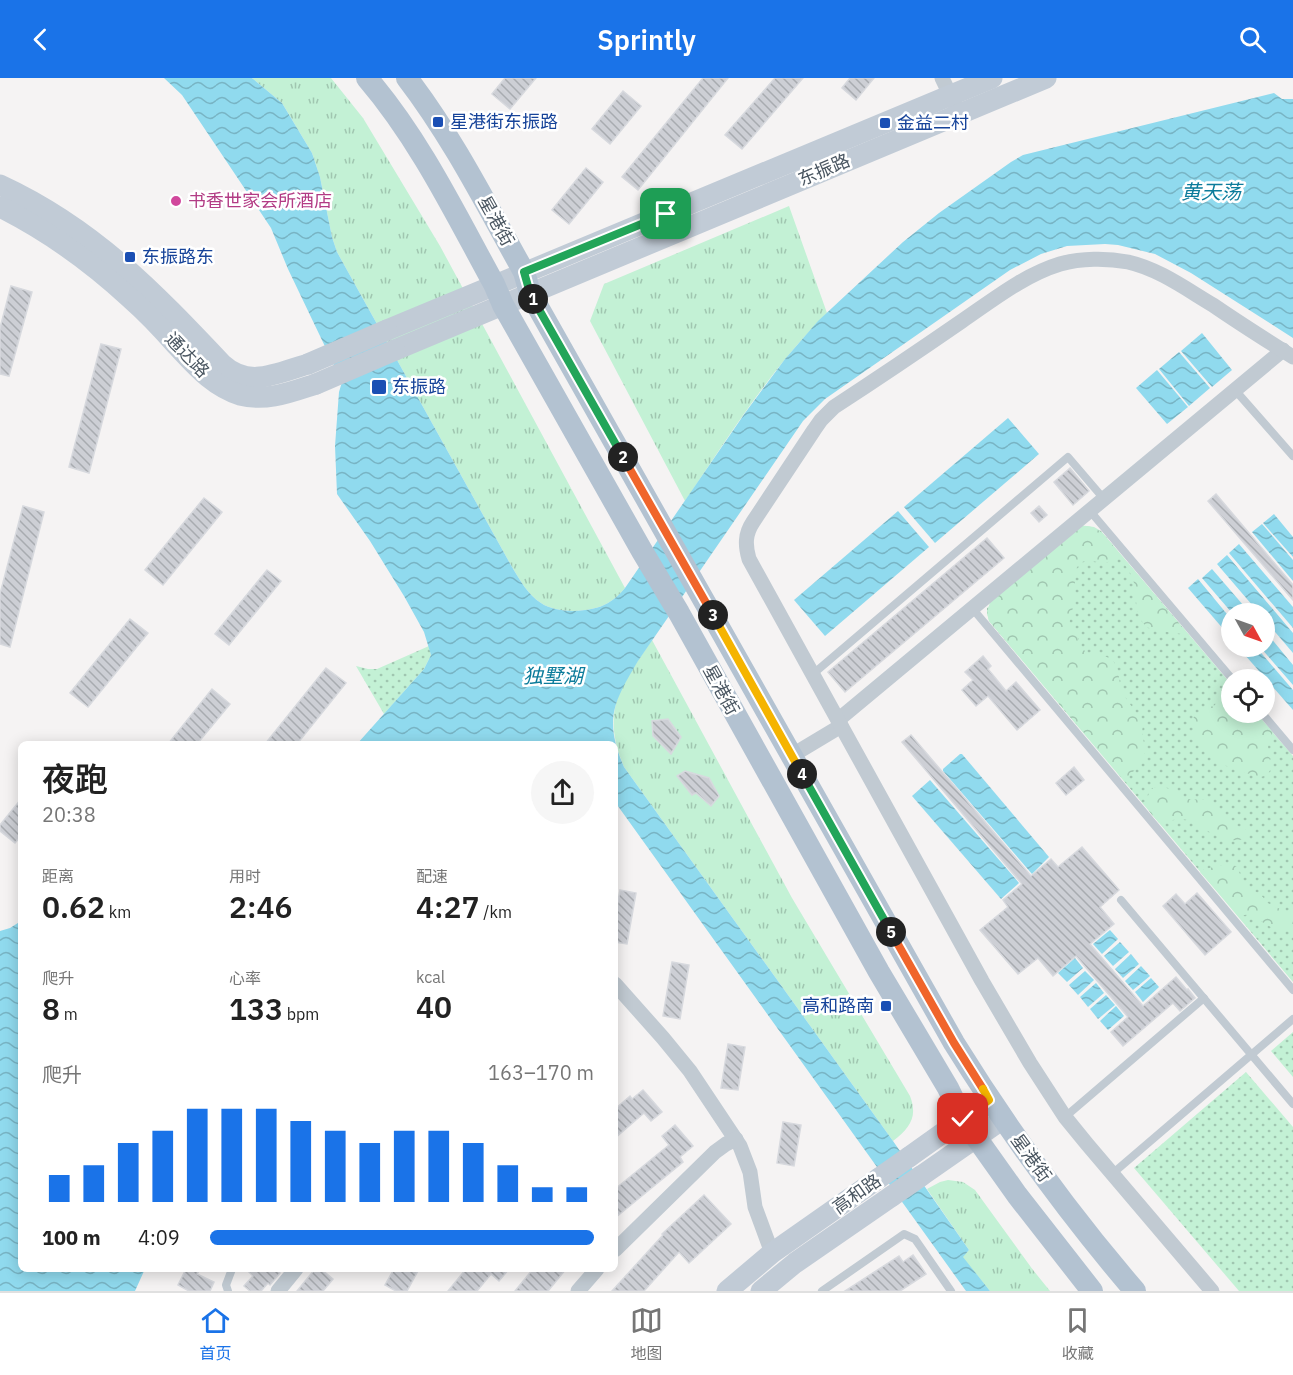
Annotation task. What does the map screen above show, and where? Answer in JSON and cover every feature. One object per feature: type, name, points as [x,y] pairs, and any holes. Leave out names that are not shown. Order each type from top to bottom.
[{"type":"main road","name":"星港街","points":[[367,78],[399,118],[427,160],[503,305],[679,613],[873,962],[948,1088],[963,1119],[1023,1203],[1092,1291]]},
{"type":"main road","name":"星港街","points":[[406,78],[453,146],[697,588],[938,1016],[989,1100],[1068,1208],[1135,1291]]},
{"type":"main road","name":"东振路","points":[[503,305],[527,282],[992,78]]},
{"type":"main road","name":"东振路","points":[[951,96],[1046,78]]},
{"type":"main road","name":"通达路","points":[[0,185],[37,203],[75,226],[157,296],[222,364],[243,377],[261,378],[308,364],[494,284]]},
{"type":"main road","name":"通达路","points":[[0,207],[56,240],[98,270],[133,301],[216,384],[243,395],[276,397],[316,384],[503,305]]},
{"type":"main road","name":"东振路","points":[[494,284],[527,282]]},
{"type":"main road","name":"高和路","points":[[727,1291],[772,1253],[989,1100]]},
{"type":"main road","name":"高和路","points":[[764,1290],[795,1263],[1003,1119]]},
{"type":"street","points":[[791,756],[840,723],[972,608],[1235,390],[1288,354],[1187,289],[1148,269],[1129,262],[1113,260],[1061,264],[1011,288],[834,407],[821,420],[749,528],[746,543],[749,559],[813,674],[840,723],[990,996],[1030,1063],[1065,1117],[1212,1291]]},
{"type":"street","points":[[618,987],[690,1071],[736,1139],[746,1161],[753,1187],[755,1207],[772,1253]]},
{"type":"street","points":[[618,1247],[715,1152],[736,1139]]},
{"type":"street","points":[[752,1270],[764,1290]]},
{"type":"street","points":[[278,1291],[294,1272]]},
{"type":"street","points":[[578,1291],[594,1272]]},
{"type":"lane","points":[[1235,390],[1293,456]]},
{"type":"lane","points":[[813,674],[1068,457],[1104,499]]},
{"type":"lane","points":[[1090,510],[1224,669]]},
{"type":"lane","points":[[972,608],[1293,990]]},
{"type":"lane","points":[[1270,723],[1293,750]]},
{"type":"lane","points":[[1121,900],[1293,1104]]},
{"type":"lane","points":[[1065,1117],[1204,998]]},
{"type":"lane","points":[[1112,1174],[1293,1019]]},
{"type":"lane","points":[[822,1291],[904,1234],[915,1239],[951,1291]]},
{"type":"lane","points":[[228,1291],[226,1285],[231,1272]]},
{"type":"green space","points":[[252,78],[331,78],[363,118],[440,246],[625,588],[611,601],[593,609],[574,611],[556,609],[536,600],[521,582],[337,252],[320,177],[312,153],[282,103]]},
{"type":"green space","points":[[789,206],[827,313],[787,356],[734,427],[685,501],[590,321],[604,284]]},
{"type":"green space","points":[[1081,526],[1098,530],[1119,553],[1110,561],[1104,563],[1085,561],[1076,568],[1075,594],[1069,625],[1082,649],[1090,654],[1107,657],[1114,662],[1121,691],[1143,723],[1145,753],[1135,770],[1124,780],[989,621],[987,613],[990,602]]},
{"type":"green space","points":[[1087,526],[1094,527],[1101,531],[1221,672],[1221,723],[1265,723],[1293,756],[1293,982],[989,621],[987,608]]},
{"type":"green space","points":[[1127,562],[1189,635],[1153,630],[1142,622],[1139,617],[1131,574],[1125,565]]},
{"type":"green space","points":[[652,640],[792,898],[910,1096],[913,1110],[911,1122],[893,1141],[624,767],[618,750],[618,741],[616,741],[614,714],[617,699],[631,671]]},
{"type":"green space","points":[[429,646],[431,655],[424,669],[384,714],[356,666],[377,669]]},
{"type":"green space","points":[[1221,692],[1221,723],[1265,723],[1273,732],[1268,746],[1271,769],[1267,774],[1259,777],[1230,768],[1201,747],[1193,727],[1194,716],[1215,705]]},
{"type":"green space","points":[[1161,786],[1187,799],[1211,802],[1230,823],[1247,830],[1248,835],[1239,840],[1233,840],[1215,835],[1188,820],[1159,823],[1146,803],[1152,788]]},
{"type":"green space","points":[[1224,865],[1237,867],[1245,886],[1261,894],[1266,902],[1293,913],[1293,929],[1284,930],[1269,926],[1253,915],[1239,916],[1200,872]]},
{"type":"green space","points":[[1293,1032],[1293,1077],[1271,1051]]},
{"type":"green space","points":[[1246,1072],[1293,1127],[1293,1291],[1239,1291],[1134,1168]]},
{"type":"green space","points":[[948,1180],[963,1182],[975,1190],[1050,1291],[990,1291],[962,1257],[969,1250],[927,1189]]},
{"type":"water","points":[[164,78],[252,78],[282,103],[312,153],[320,177],[337,252],[521,582],[536,600],[556,609],[574,611],[593,609],[611,601],[621,592],[745,413],[785,359],[818,321],[903,242],[939,213],[1023,155],[1274,93],[1282,99],[1293,99],[1293,338],[1191,273],[1155,254],[1105,244],[1067,246],[1041,254],[1010,270],[825,399],[803,421],[638,661],[617,701],[613,724],[615,741],[360,741],[424,669],[431,655],[424,632],[404,596],[337,494],[335,446],[339,392],[342,382],[271,228],[182,95]]},
{"type":"water","points":[[1202,333],[1232,370],[1212,387],[1181,351]]},
{"type":"water","points":[[1179,352],[1210,388],[1189,406],[1159,369]]},
{"type":"water","points":[[1157,370],[1188,407],[1167,424],[1136,388]]},
{"type":"water","points":[[1008,418],[1039,454],[935,543],[904,507]]},
{"type":"water","points":[[898,511],[929,547],[825,636],[794,600]]},
{"type":"water","points":[[1274,514],[1293,537],[1293,557],[1263,523]]},
{"type":"water","points":[[1262,524],[1293,560],[1293,581],[1252,532]]},
{"type":"water","points":[[1239,544],[1293,607],[1293,628],[1275,607],[1275,603],[1272,603],[1229,553]]},
{"type":"water","points":[[1227,555],[1268,603],[1250,603],[1217,564]]},
{"type":"water","points":[[1212,569],[1241,603],[1223,603],[1202,578]]},
{"type":"water","points":[[1198,579],[1221,607],[1221,626],[1188,588]]},
{"type":"water","points":[[1275,612],[1293,633],[1293,653],[1275,632]]},
{"type":"water","points":[[1275,643],[1293,665],[1293,685],[1269,657],[1275,657]]},
{"type":"water","points":[[1247,657],[1265,657],[1275,669],[1257,669]]},
{"type":"water","points":[[1275,669],[1293,690],[1293,710],[1275,689]]},
{"type":"water","points":[[618,751],[624,767],[969,1250],[963,1257],[990,1291],[966,1291],[618,806]]},
{"type":"water","points":[[960,754],[1049,857],[1032,874],[943,771]]},
{"type":"water","points":[[930,780],[1019,883],[1001,899],[912,796]]},
{"type":"water","points":[[18,923],[18,1272],[144,1272],[135,1291],[0,1291],[0,931]]},
{"type":"water","points":[[1110,930],[1118,939],[1102,954],[1093,944]]},
{"type":"water","points":[[1120,942],[1129,952],[1113,966],[1104,956]]},
{"type":"water","points":[[1131,954],[1139,964],[1123,978],[1115,969]]},
{"type":"water","points":[[1075,958],[1083,968],[1067,982],[1058,973]]},
{"type":"water","points":[[1141,966],[1150,976],[1133,990],[1125,981]]},
{"type":"water","points":[[1085,971],[1094,980],[1078,995],[1069,985]]},
{"type":"water","points":[[1151,978],[1159,987],[1143,1002],[1135,992]]},
{"type":"water","points":[[1096,983],[1104,993],[1088,1007],[1080,997]]},
{"type":"water","points":[[1106,995],[1115,1005],[1098,1019],[1090,1009]]},
{"type":"water","points":[[1116,1006],[1124,1016],[1108,1030],[1100,1021]]},
{"type":"building","points":[[505,78],[536,78],[510,109],[492,94]]},
{"type":"building","points":[[703,78],[728,78],[638,190],[622,177]]},
{"type":"building","points":[[775,78],[803,78],[742,149],[725,135]]},
{"type":"building","points":[[850,78],[874,78],[856,100],[842,88]]},
{"type":"building","points":[[623,91],[641,106],[610,144],[592,129]]},
{"type":"building","points":[[586,168],[603,182],[569,224],[552,210]]},
{"type":"building","points":[[11,286],[32,292],[9,376],[0,374],[0,328]]},
{"type":"building","points":[[101,344],[121,349],[89,473],[69,467]]},
{"type":"building","points":[[1070,468],[1089,491],[1073,505],[1054,482]]},
{"type":"building","points":[[1216,494],[1293,585],[1293,600],[1208,501]]},
{"type":"building","points":[[204,498],[222,512],[163,585],[145,570]]},
{"type":"building","points":[[23,506],[44,512],[10,647],[0,644],[0,594]]},
{"type":"building","points":[[1039,506],[1047,515],[1039,522],[1031,513]]},
{"type":"building","points":[[987,538],[1004,558],[845,692],[828,672]]},
{"type":"building","points":[[267,570],[281,581],[229,645],[215,634]]},
{"type":"building","points":[[130,619],[148,633],[88,707],[70,693]]},
{"type":"building","points":[[983,656],[991,666],[988,669],[1006,691],[1016,682],[1040,710],[1017,730],[988,696],[976,706],[962,690],[973,680],[965,672]]},
{"type":"building","points":[[326,668],[346,683],[299,741],[267,741]]},
{"type":"building","points":[[212,689],[230,704],[199,741],[170,741]]},
{"type":"building","points":[[668,719],[681,737],[671,754],[653,736],[652,721]]},
{"type":"building","points":[[911,735],[1031,876],[1051,859],[1058,867],[1082,847],[1119,890],[1100,907],[1114,924],[1090,944],[1143,1006],[1176,977],[1195,998],[1180,1011],[1173,1003],[1123,1046],[1111,1032],[1128,1017],[1076,956],[1053,976],[1038,958],[1018,974],[980,930],[1008,907],[1003,900],[1022,884],[902,742]]},
{"type":"building","points":[[1074,767],[1084,780],[1066,795],[1056,783]]},
{"type":"building","points":[[685,771],[709,778],[719,796],[711,806],[696,793],[692,795],[677,776]]},
{"type":"building","points":[[18,803],[18,840],[15,843],[0,831],[0,825]]},
{"type":"building","points":[[620,890],[636,893],[627,944],[618,942]]},
{"type":"building","points":[[1197,893],[1231,932],[1205,955],[1163,906],[1176,894],[1185,904]]},
{"type":"building","points":[[672,962],[689,965],[680,1019],[663,1016]]},
{"type":"building","points":[[728,1044],[745,1047],[738,1090],[721,1088]]},
{"type":"building","points":[[643,1090],[662,1112],[651,1121],[644,1113],[618,1135],[618,1106],[630,1096],[632,1099]]},
{"type":"building","points":[[783,1122],[801,1125],[794,1166],[777,1163]]},
{"type":"building","points":[[675,1125],[693,1146],[680,1157],[683,1162],[618,1216],[618,1187],[669,1145],[662,1136]]},
{"type":"building","points":[[704,1195],[731,1224],[689,1263],[679,1252],[644,1291],[612,1291],[662,1234]]},
{"type":"building","points":[[913,1255],[926,1274],[900,1291],[845,1291],[899,1256],[903,1262]]},
{"type":"building","points":[[184,1272],[198,1272],[197,1274],[214,1282],[210,1291],[189,1291],[178,1285]]},
{"type":"building","points":[[249,1272],[280,1273],[270,1285],[268,1283],[261,1291],[250,1291],[244,1286],[253,1276]]},
{"type":"building","points":[[313,1272],[325,1272],[333,1279],[323,1291],[297,1291]]},
{"type":"building","points":[[392,1272],[417,1272],[407,1291],[396,1291],[385,1285]]},
{"type":"building","points":[[464,1272],[506,1272],[499,1281],[491,1274],[477,1291],[448,1291]]},
{"type":"building","points":[[531,1272],[564,1272],[548,1291],[515,1291]]},
{"type":"place","name":"星港街东振路","points":[[438,122]]},
{"type":"place","name":"金益二村","points":[[885,123]]},
{"type":"place","name":"书香世家会所酒店","points":[[176,201]]},
{"type":"place","name":"东振路东","points":[[130,257]]},
{"type":"place","name":"东振路","points":[[379,387]]},
{"type":"place","name":"高和路南","points":[[886,1006]]},
{"type":"route","points":[[666,214],[524,272],[530,293],[938,1016],[989,1100],[963,1119]]},
{"type":"water label","name":"黄天荡","points":[[1211,192]]},
{"type":"water label","name":"独墅湖","points":[[553,676]]}]
